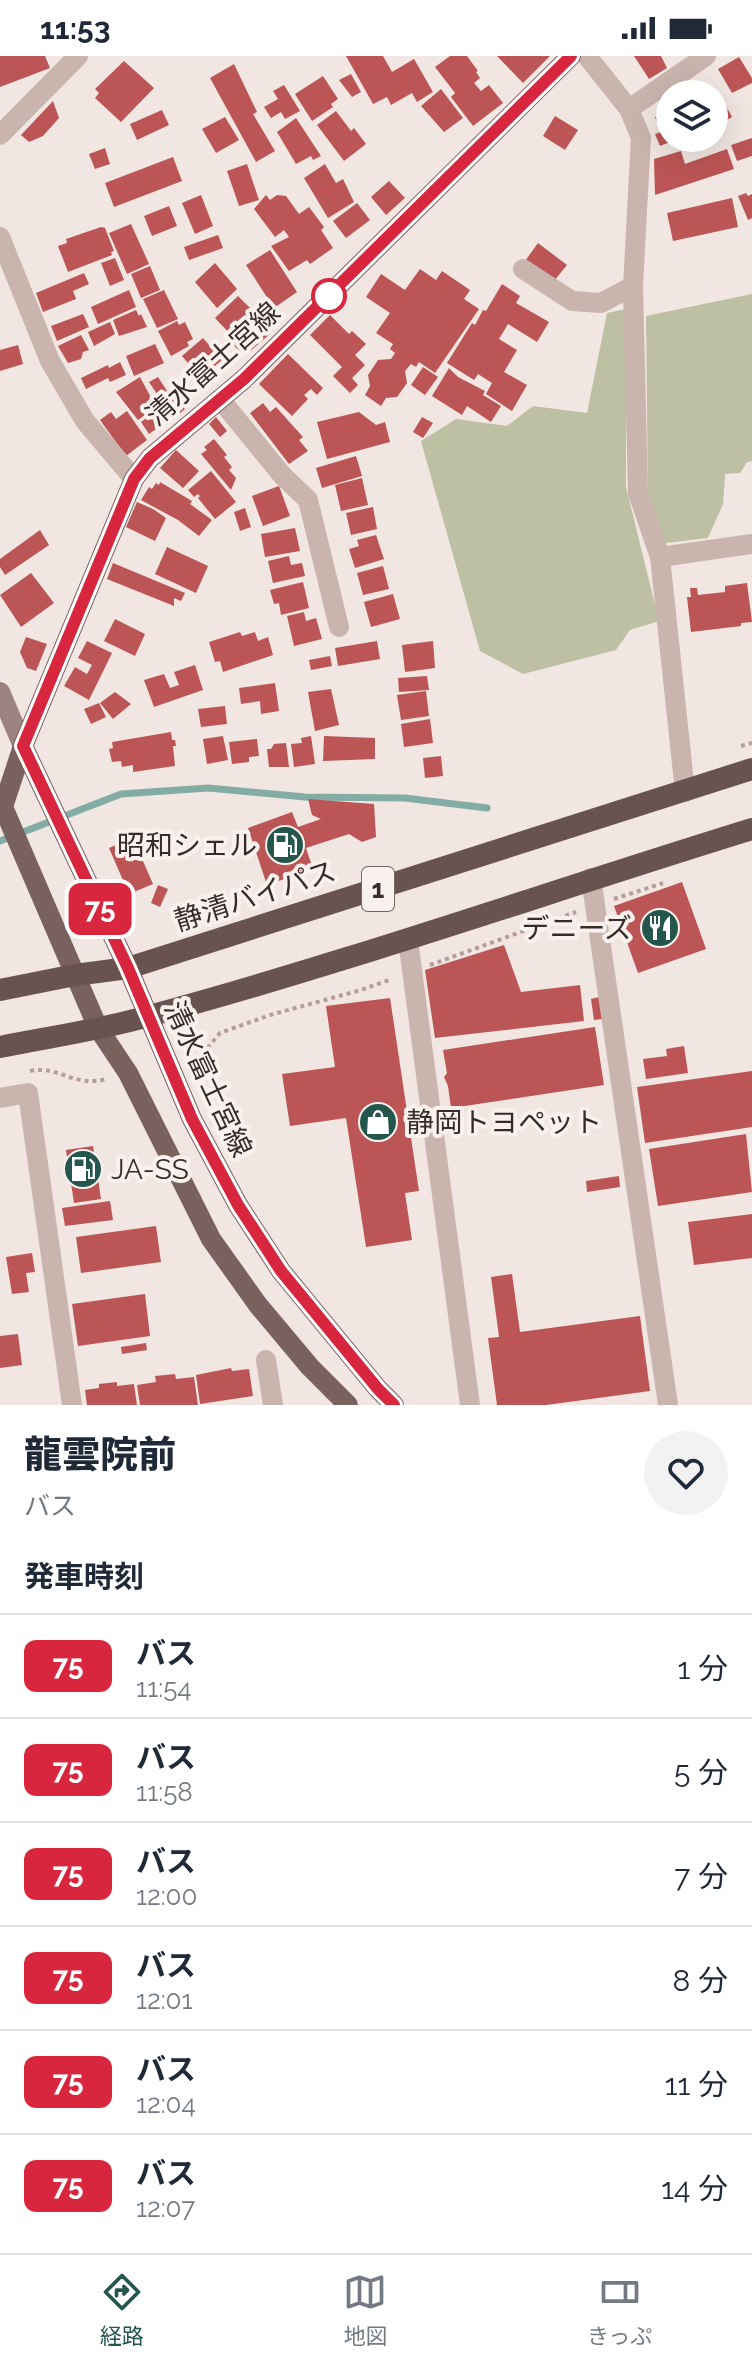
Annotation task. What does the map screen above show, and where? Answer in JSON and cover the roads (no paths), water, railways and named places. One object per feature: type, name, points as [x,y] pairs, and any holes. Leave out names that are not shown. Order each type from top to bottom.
[{"type":"highway","name":"静清バイパス","points":[[0,990],[128,968],[752,769]]},
{"type":"highway","name":"1","points":[[0,1047],[147,1017],[408,940],[591,878],[752,829]]},
{"type":"main road","name":"清水富士宮線","points":[[348,1405],[301,1357],[258,1305],[211,1239],[128,1073],[98,1028],[1,807],[23,746],[134,479],[150,458],[255,368],[571,56]]},
{"type":"main road","points":[[0,692],[23,746]]},
{"type":"main road","name":"清水富士宮線","points":[[23,746],[128,968],[192,1119],[238,1205],[281,1271],[394,1405]]},
{"type":"street","points":[[0,135],[78,56]]},
{"type":"street","points":[[587,56],[629,109],[641,138],[633,286],[638,493],[660,557],[685,792]]},
{"type":"street","points":[[629,109],[706,56]]},
{"type":"street","points":[[0,237],[50,361],[85,421],[134,479]]},
{"type":"street","points":[[523,269],[572,301],[601,303],[633,286]]},
{"type":"street","points":[[220,399],[282,475],[308,500],[339,627]]},
{"type":"street","points":[[660,557],[752,544]]},
{"type":"street","points":[[591,878],[668,1405]]},
{"type":"street","points":[[408,940],[470,1405]]},
{"type":"street","points":[[0,1098],[28,1093],[72,1405]]},
{"type":"street","points":[[266,1360],[273,1405]]},
{"type":"waterway","points":[[0,841],[121,794],[208,788],[305,797],[405,798],[487,808]]},
{"type":"place","name":"昭和シェル","points":[[285,845]]},
{"type":"place","name":"デニーズ","points":[[660,928]]},
{"type":"place","name":"静岡トヨペット","points":[[378,1122]]},
{"type":"place","name":"JA-SS","points":[[83,1169]]}]
